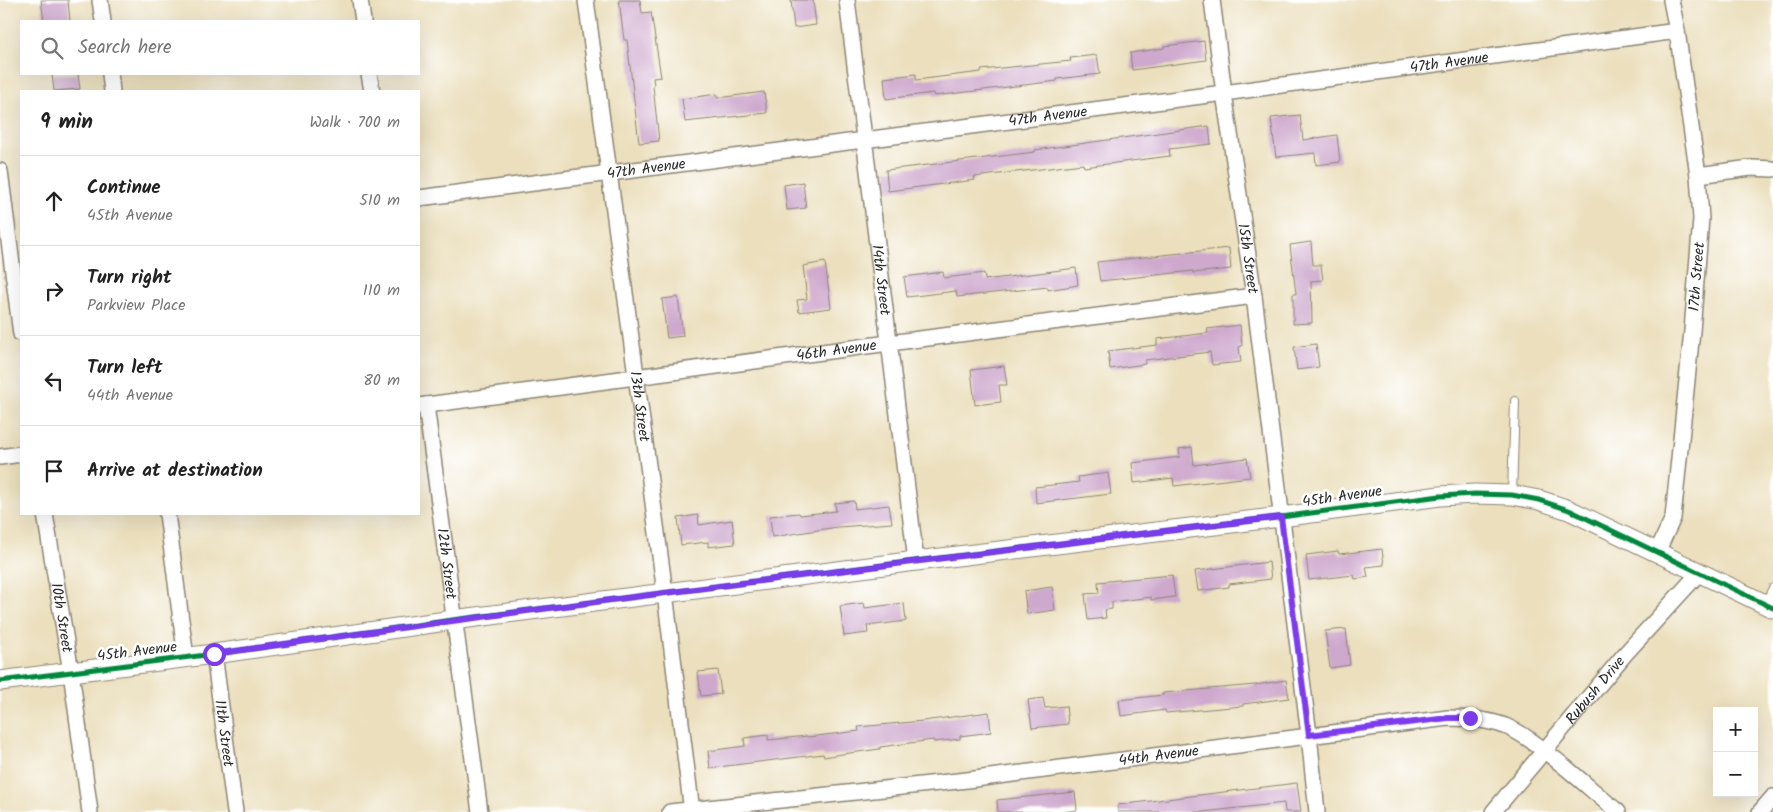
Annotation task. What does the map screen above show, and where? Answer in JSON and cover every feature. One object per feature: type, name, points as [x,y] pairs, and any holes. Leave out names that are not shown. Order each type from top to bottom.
[{"type":"street","points":[[100,0],[103,20]]},
{"type":"street","points":[[360,0],[363,20]]},
{"type":"street","name":"13th Street","points":[[586,0],[692,811]]},
{"type":"street","name":"14th Street","points":[[847,0],[916,561]]},
{"type":"street","name":"15th Street","points":[[1212,0],[1254,296],[1317,812]]},
{"type":"street","name":"17th Street","points":[[1657,552],[1673,518],[1698,268],[1701,220],[1698,175],[1671,0]]},
{"type":"street","name":"47th Avenue","points":[[420,198],[1224,93],[1677,31]]},
{"type":"street","points":[[110,75],[112,90]]},
{"type":"street","points":[[370,75],[372,90]]},
{"type":"street","points":[[1698,175],[1751,168],[1773,169]]},
{"type":"street","points":[[0,171],[20,325]]},
{"type":"street","name":"46th Avenue","points":[[422,406],[1254,296]]},
{"type":"street","name":"12th Street","points":[[422,406],[480,812]]},
{"type":"street","points":[[0,457],[20,454]]},
{"type":"street","name":"45th Avenue","points":[[0,681],[186,658],[453,620],[916,561],[1440,496],[1475,494],[1512,494],[1539,500],[1569,510],[1700,572],[1770,600]]},
{"type":"street","name":"10th Street","points":[[45,515],[71,672],[90,812]]},
{"type":"street","points":[[167,515],[186,658]]},
{"type":"street","name":"Rubush Drive","points":[[1493,812],[1625,654],[1700,572]]},
{"type":"street","name":"11th Street","points":[[214,654],[235,812]]},
{"type":"street","name":"44th Avenue","points":[[670,812],[967,780],[1309,735],[1448,718],[1470,718],[1485,720],[1520,733],[1545,751],[1618,812]]},
{"type":"street","points":[[1760,812],[1773,797]]},
{"type":"lane","points":[[1512,494],[1515,401]]},
{"type":"building","points":[[41,0],[68,0],[70,20],[44,20]]},
{"type":"building","points":[[619,0],[640,0],[642,13],[651,12],[661,77],[653,78],[659,141],[639,143],[627,40],[624,40]]},
{"type":"building","points":[[791,0],[813,0],[816,25],[794,28]]},
{"type":"building","points":[[1204,41],[1206,60],[1132,70],[1130,53]]},
{"type":"building","points":[[1097,55],[1100,74],[934,96],[933,93],[886,99],[884,78],[916,74],[916,80],[981,72],[981,70],[1071,61],[1070,58]]},
{"type":"building","points":[[52,75],[78,75],[80,89],[54,90]]},
{"type":"building","points":[[764,92],[767,113],[685,122],[682,99],[717,94],[717,98]]},
{"type":"building","points":[[1300,115],[1303,140],[1337,135],[1340,162],[1316,165],[1315,153],[1276,157],[1271,118]]},
{"type":"building","points":[[1209,126],[1211,144],[1169,149],[1170,156],[1084,167],[1083,164],[974,177],[975,180],[888,191],[886,170],[1035,152],[1035,150]]},
{"type":"building","points":[[803,182],[806,208],[787,210],[784,185]]},
{"type":"building","points":[[1311,242],[1313,265],[1321,265],[1323,280],[1311,281],[1312,323],[1293,324],[1293,294],[1296,294],[1290,245]]},
{"type":"building","points":[[1229,248],[1231,269],[1100,281],[1097,262]]},
{"type":"building","points":[[825,262],[831,308],[799,312],[797,300],[807,299],[803,266]]},
{"type":"building","points":[[1076,268],[1078,285],[1048,290],[1048,287],[957,297],[956,291],[907,297],[904,277],[943,272],[944,278],[984,273],[985,280]]},
{"type":"building","points":[[678,297],[683,336],[667,338],[662,299]]},
{"type":"building","points":[[1240,325],[1242,346],[1239,347],[1241,362],[1212,365],[1210,352],[1145,360],[1145,364],[1110,369],[1108,351],[1157,345],[1157,339],[1208,333],[1207,329]]},
{"type":"building","points":[[1316,344],[1319,367],[1297,370],[1294,347]]},
{"type":"building","points":[[1004,366],[1007,385],[999,385],[1001,402],[975,405],[971,370]]},
{"type":"building","points":[[1192,447],[1194,465],[1247,458],[1250,477],[1174,486],[1173,478],[1134,483],[1132,463],[1180,457],[1179,449]]},
{"type":"building","points":[[1108,473],[1111,494],[1036,503],[1035,487],[1079,482],[1078,477]]},
{"type":"building","points":[[854,501],[855,509],[889,505],[892,523],[838,527],[772,537],[770,516],[836,511],[835,503]]},
{"type":"building","points":[[698,515],[699,525],[732,520],[735,544],[708,547],[708,542],[681,545],[678,518]]},
{"type":"building","points":[[1382,549],[1384,565],[1366,567],[1368,577],[1355,579],[1354,575],[1309,580],[1306,555],[1338,551],[1339,554]]},
{"type":"building","points":[[1269,562],[1271,579],[1229,584],[1229,587],[1198,591],[1195,571]]},
{"type":"building","points":[[1172,575],[1175,597],[1151,600],[1151,597],[1112,602],[1112,609],[1105,610],[1106,618],[1088,620],[1085,594],[1099,593],[1098,582]]},
{"type":"building","points":[[1052,587],[1055,610],[1027,614],[1024,591]]},
{"type":"building","points":[[864,603],[865,608],[904,603],[906,621],[867,626],[868,633],[844,636],[840,606]]},
{"type":"building","points":[[1346,629],[1350,665],[1330,668],[1325,631]]},
{"type":"building","points":[[718,670],[721,694],[701,696],[698,672]]},
{"type":"building","points":[[1286,680],[1289,698],[1243,704],[1243,706],[1166,713],[1165,710],[1121,716],[1119,700],[1163,695],[1163,693],[1255,685]]},
{"type":"building","points":[[1043,698],[1045,708],[1066,706],[1068,724],[1032,728],[1028,700]]},
{"type":"building","points":[[989,712],[991,732],[960,736],[960,739],[934,742],[933,740],[880,747],[880,749],[824,757],[823,754],[710,768],[708,751],[745,746],[744,738],[768,735],[768,740],[808,737],[859,731],[858,727]]},
{"type":"building","points":[[1297,783],[1301,812],[1285,812],[1284,803],[1203,812],[1118,812],[1118,805]]},
{"type":"building","points":[[1075,792],[1077,810],[1062,812],[998,812],[997,800]]},
{"type":"cycle path","points":[[0,681],[214,654],[453,620],[916,561],[1440,496],[1475,494],[1512,495],[1539,500],[1569,510],[1773,608]]},
{"type":"route","points":[[214,654],[453,620],[1281,517],[1309,735],[1448,718],[1470,718]]}]
